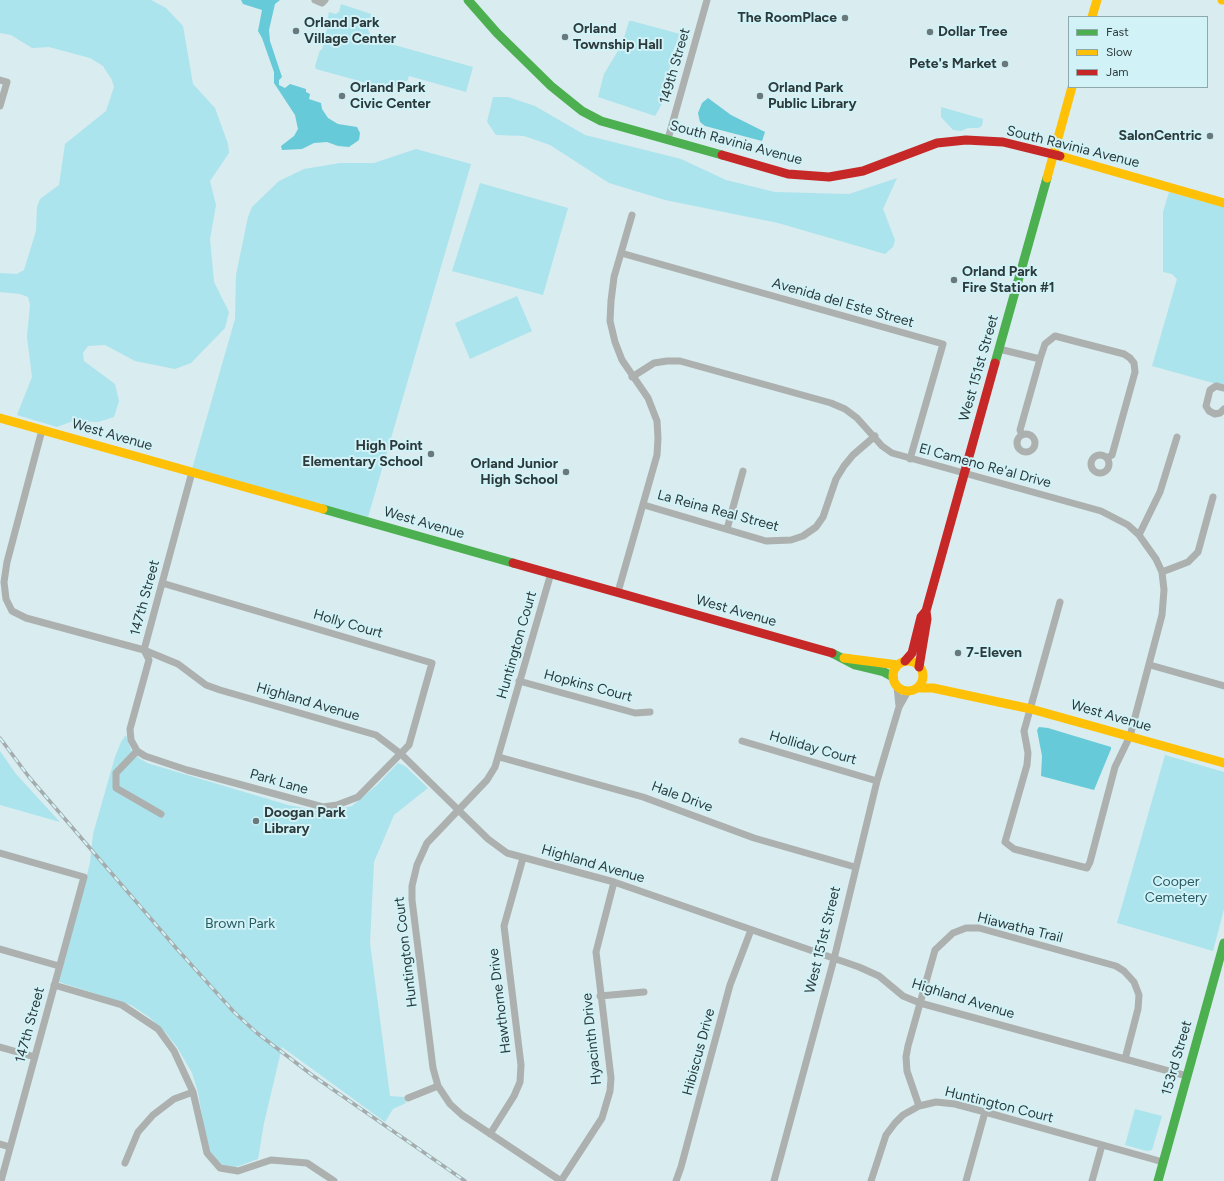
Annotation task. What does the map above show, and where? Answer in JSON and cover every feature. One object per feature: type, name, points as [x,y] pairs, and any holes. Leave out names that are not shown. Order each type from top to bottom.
[{"type":"street","points":[[315,0],[322,3],[325,0]]},
{"type":"street","name":"South Ravinia Avenue","points":[[468,0],[497,33],[570,103],[601,121],[788,174],[829,177],[863,171],[937,143],[966,140],[1003,142],[1054,154],[1224,203]]},
{"type":"street","name":"149th Street","points":[[668,139],[707,0]]},
{"type":"street","points":[[1092,16],[1097,0]]},
{"type":"street","points":[[0,106],[3,81]]},
{"type":"street","name":"West 151st Street","points":[[921,670],[920,654],[927,619],[926,611],[1072,88]]},
{"type":"street","points":[[618,592],[657,455],[658,438],[657,421],[648,398],[632,377],[620,354],[610,321],[614,277],[632,215]]},
{"type":"street","name":"Avenida del Este Street","points":[[621,253],[943,344],[910,459]]},
{"type":"street","points":[[1022,435],[1020,430],[1045,344],[1055,336],[1124,354],[1134,363],[1135,372],[1112,455],[1106,458]]},
{"type":"street","points":[[999,349],[1040,359]]},
{"type":"street","name":"El Cameno Re'al Drive","points":[[632,377],[654,363],[680,361],[831,403],[845,409],[874,436],[882,446],[892,453],[1101,511],[1128,525],[1139,535],[1156,559],[1162,572],[1164,602],[1150,665],[1130,736],[1115,767],[1090,862],[1087,868],[1014,849],[1005,842],[1028,765],[1028,753],[1024,731],[1031,708]]},
{"type":"street","points":[[1224,388],[1216,386],[1210,390],[1206,406],[1209,411],[1215,414],[1220,413],[1224,408]]},
{"type":"street","name":"West Avenue","points":[[0,418],[830,652],[855,665],[884,672],[893,677]]},
{"type":"street","name":"Highland Avenue","points":[[42,430],[7,562],[4,582],[6,599],[12,611],[26,618],[144,650],[178,664],[206,685],[376,735],[401,754],[458,810],[498,847],[507,853],[614,882],[868,971],[891,985],[903,996],[920,1003],[1187,1076]]},
{"type":"street","name":"La Reina Real Street","points":[[644,505],[766,540],[786,541],[803,536],[816,527],[823,517],[836,479],[844,466],[853,455],[874,436]]},
{"type":"street","points":[[1139,535],[1160,492],[1177,437]]},
{"type":"street","points":[[727,529],[743,470]]},
{"type":"street","name":"147th Street","points":[[137,751],[131,740],[130,729],[149,660],[144,650],[192,472]]},
{"type":"street","points":[[1162,572],[1188,562],[1198,552],[1213,497]]},
{"type":"street","name":"Huntington Court","points":[[551,573],[519,681],[499,757],[492,773],[427,843],[417,865],[412,886],[412,900],[433,1068],[438,1086],[454,1108],[561,1181]]},
{"type":"street","name":"Holly Court","points":[[162,583],[432,663],[409,745],[401,754]]},
{"type":"street","points":[[1031,708],[1060,602]]},
{"type":"street","name":"West 151st Street","points":[[902,663],[912,653],[920,617],[926,611]]},
{"type":"street","name":"West Avenue","points":[[840,658],[902,663]]},
{"type":"street","points":[[913,662],[921,670],[922,680],[917,688],[908,691],[897,687],[893,677],[895,668],[902,663],[913,662]]},
{"type":"street","points":[[1150,665],[1224,686]]},
{"type":"street","name":"West Avenue","points":[[921,670],[936,682],[980,694],[989,699]]},
{"type":"street","name":"Hopkins Court","points":[[519,681],[635,713],[650,712]]},
{"type":"street","name":"West 151st Street","points":[[897,687],[900,707]]},
{"type":"street","name":"West Avenue","points":[[917,688],[933,688],[978,699],[989,699],[1031,708],[1224,762]]},
{"type":"street","name":"West 151st Street","points":[[774,1181],[834,959],[877,781],[900,707],[908,691]]},
{"type":"street","name":"Holliday Court","points":[[742,741],[877,781]]},
{"type":"street","points":[[137,751],[116,773],[116,788],[161,814]]},
{"type":"street","name":"Park Lane","points":[[137,751],[145,756],[187,770],[323,807],[337,805],[358,797],[401,754]]},
{"type":"street","name":"Hale Drive","points":[[499,757],[643,797],[754,838],[855,867]]},
{"type":"street","name":"147th Street","points":[[0,853],[84,877],[1,1181]]},
{"type":"street","name":"Hawthorne Drive","points":[[490,1134],[514,1096],[520,1082],[521,1065],[504,926],[523,858]]},
{"type":"street","name":"Hyacinth Drive","points":[[561,1181],[596,1129],[608,1101],[611,1078],[600,996],[596,952],[614,882]]},
{"type":"street","name":"Hiawatha Trail","points":[[919,1106],[907,1071],[906,1057],[920,1003],[935,950],[953,933],[966,928],[979,928],[1116,966],[1124,971],[1134,982],[1139,995],[1138,1009],[1125,1059]]},
{"type":"street","name":"Hibiscus Drive","points":[[676,1181],[730,985],[751,930]]},
{"type":"street","name":"153rd Street","points":[[1158,1181],[1224,943]]},
{"type":"street","points":[[0,949],[59,966]]},
{"type":"street","points":[[54,985],[122,1005],[158,1029],[174,1051],[193,1092],[207,1153],[220,1168],[238,1172],[271,1160],[308,1164],[323,1178],[334,1181]]},
{"type":"street","points":[[600,996],[644,992]]},
{"type":"street","points":[[0,1047],[35,1057]]},
{"type":"street","points":[[408,1098],[438,1086]]},
{"type":"street","points":[[125,1162],[138,1132],[153,1114],[174,1099],[193,1092]]},
{"type":"street","name":"Huntington Court","points":[[871,1181],[886,1134],[903,1115],[919,1106],[936,1102],[948,1103],[985,1112],[1163,1162]]},
{"type":"street","points":[[966,1181],[985,1112]]},
{"type":"street","points":[[0,1144],[10,1147]]},
{"type":"street","points":[[1092,1181],[1102,1145]]},
{"type":"green space","points":[[0,0],[151,0],[166,8],[183,26],[193,84],[215,108],[228,144],[229,153],[210,181],[216,205],[210,239],[214,282],[229,312],[225,328],[191,363],[175,369],[135,361],[105,345],[88,346],[83,353],[84,361],[115,384],[119,401],[114,417],[98,422],[73,421],[57,427],[17,415],[32,377],[27,337],[30,305],[28,297],[20,294],[0,292],[0,273],[17,274],[24,270],[36,231],[37,207],[40,199],[59,185],[65,144],[106,111],[114,87],[112,80],[103,66],[90,58],[49,47],[32,48],[11,35],[0,33]]},
{"type":"green space","points":[[341,4],[371,14],[368,30],[373,39],[473,67],[466,92],[409,76],[407,81],[401,81],[392,90],[316,69],[315,66],[320,50],[322,50],[327,29],[329,12],[335,14],[339,12]]},
{"type":"green space","points":[[629,21],[680,34],[673,51],[663,102],[655,116],[598,97],[604,74],[622,44]]},
{"type":"green space","points":[[493,97],[508,97],[535,106],[585,135],[681,159],[726,180],[775,192],[849,194],[897,178],[883,209],[895,240],[893,247],[885,254],[778,223],[665,200],[609,183],[550,145],[524,136],[496,135],[487,122]]},
{"type":"green space","points":[[941,107],[983,119],[982,126],[978,128],[968,128],[961,131],[953,130],[941,117]]},
{"type":"green space","points":[[416,149],[471,164],[368,517],[192,469],[235,319],[236,275],[248,217],[252,207],[279,181],[304,169],[340,163],[374,163]]},
{"type":"green space","points":[[480,183],[568,208],[543,295],[452,271]]},
{"type":"green space","points":[[1169,192],[1224,207],[1224,386],[1152,366],[1177,279],[1172,274],[1163,272],[1163,212]]},
{"type":"green space","points":[[517,296],[532,331],[470,359],[455,323]]},
{"type":"green space","name":"Brown Park","points":[[126,735],[131,750],[147,763],[288,805],[314,810],[332,811],[352,806],[377,785],[398,763],[405,766],[428,788],[394,815],[374,862],[370,943],[390,1096],[404,1097],[406,1103],[393,1109],[385,1122],[282,1047],[264,1123],[258,1159],[236,1167],[221,1164],[210,1151],[204,1128],[198,1092],[192,1073],[177,1047],[166,1033],[149,1017],[131,1005],[59,982],[90,863],[93,834],[115,757],[121,742]]},
{"type":"green space","points":[[0,751],[16,774],[60,822],[0,805]]},
{"type":"green space","name":"Cooper Cemetery","points":[[1165,755],[1224,772],[1224,909],[1213,951],[1117,923]]},
{"type":"green space","points":[[1135,1109],[1162,1116],[1152,1150],[1147,1151],[1125,1145]]},
{"type":"shaded area","points":[[241,0],[280,0],[275,4],[269,30],[270,41],[282,77],[279,80],[279,85],[285,88],[290,84],[306,89],[306,92],[310,94],[309,99],[321,103],[322,109],[328,118],[338,124],[357,127],[360,133],[359,140],[349,147],[338,146],[327,142],[314,143],[302,149],[282,150],[281,146],[294,136],[298,129],[295,115],[274,83],[274,72],[258,31],[262,10],[243,4]]},
{"type":"shaded area","points":[[708,98],[731,115],[765,132],[762,141],[705,126],[700,122],[698,113],[702,103]]},
{"type":"shaded area","points":[[1039,727],[1048,728],[1111,747],[1094,790],[1041,776],[1042,756],[1037,730]]},
{"type":"railway","points":[[0,738],[29,777],[177,949],[234,1012],[257,1033],[312,1075],[465,1181]]},
{"type":"traffic: fast","points":[[468,0],[497,33],[551,86],[582,111],[601,121],[722,155]]},
{"type":"traffic: fast","points":[[995,363],[1047,178]]},
{"type":"traffic: fast","points":[[323,509],[513,563]]},
{"type":"traffic: fast","points":[[832,653],[855,665],[884,672],[893,677]]},
{"type":"traffic: fast","points":[[1158,1181],[1224,943]]},
{"type":"traffic: slow","points":[[1092,16],[1097,0]]},
{"type":"traffic: slow","points":[[1047,178],[1072,88]]},
{"type":"traffic: slow","points":[[1060,156],[1224,203]]},
{"type":"traffic: slow","points":[[0,418],[323,509]]},
{"type":"traffic: slow","points":[[844,658],[898,665]]},
{"type":"traffic: slow","points":[[908,661],[919,665],[923,676],[919,687],[908,691],[897,687],[893,676],[897,665],[908,661]]},
{"type":"traffic: slow","points":[[917,688],[933,688],[1031,709],[1224,763]]},
{"type":"traffic: jam","points":[[722,155],[788,174],[829,177],[863,171],[937,143],[966,140],[1003,142],[1060,156]]},
{"type":"traffic: jam","points":[[905,661],[912,653],[921,617],[926,611],[995,363]]},
{"type":"traffic: jam","points":[[513,563],[832,653]]},
{"type":"traffic: jam","points":[[919,667],[927,619],[926,611]]},
{"type":"place","name":"The RoomPlace","points":[[845,18]]},
{"type":"place","name":"Orland Park Village Center","points":[[296,31]]},
{"type":"place","name":"Dollar Tree","points":[[930,32]]},
{"type":"place","name":"Orland Township Hall","points":[[565,37]]},
{"type":"place","name":"Pete's Market","points":[[1005,64]]},
{"type":"place","name":"Orland Park Civic Center","points":[[342,96]]},
{"type":"place","name":"Orland Park Public Library","points":[[760,96]]},
{"type":"place","name":"SalonCentric","points":[[1210,136]]},
{"type":"place","name":"Orland Park Fire Station #1","points":[[954,280]]},
{"type":"place","name":"High Point Elementary School","points":[[431,454]]},
{"type":"place","name":"Orland Junior High School","points":[[566,472]]},
{"type":"place","name":"7-Eleven","points":[[958,653]]},
{"type":"place","name":"Doogan Park Library","points":[[256,821]]}]
